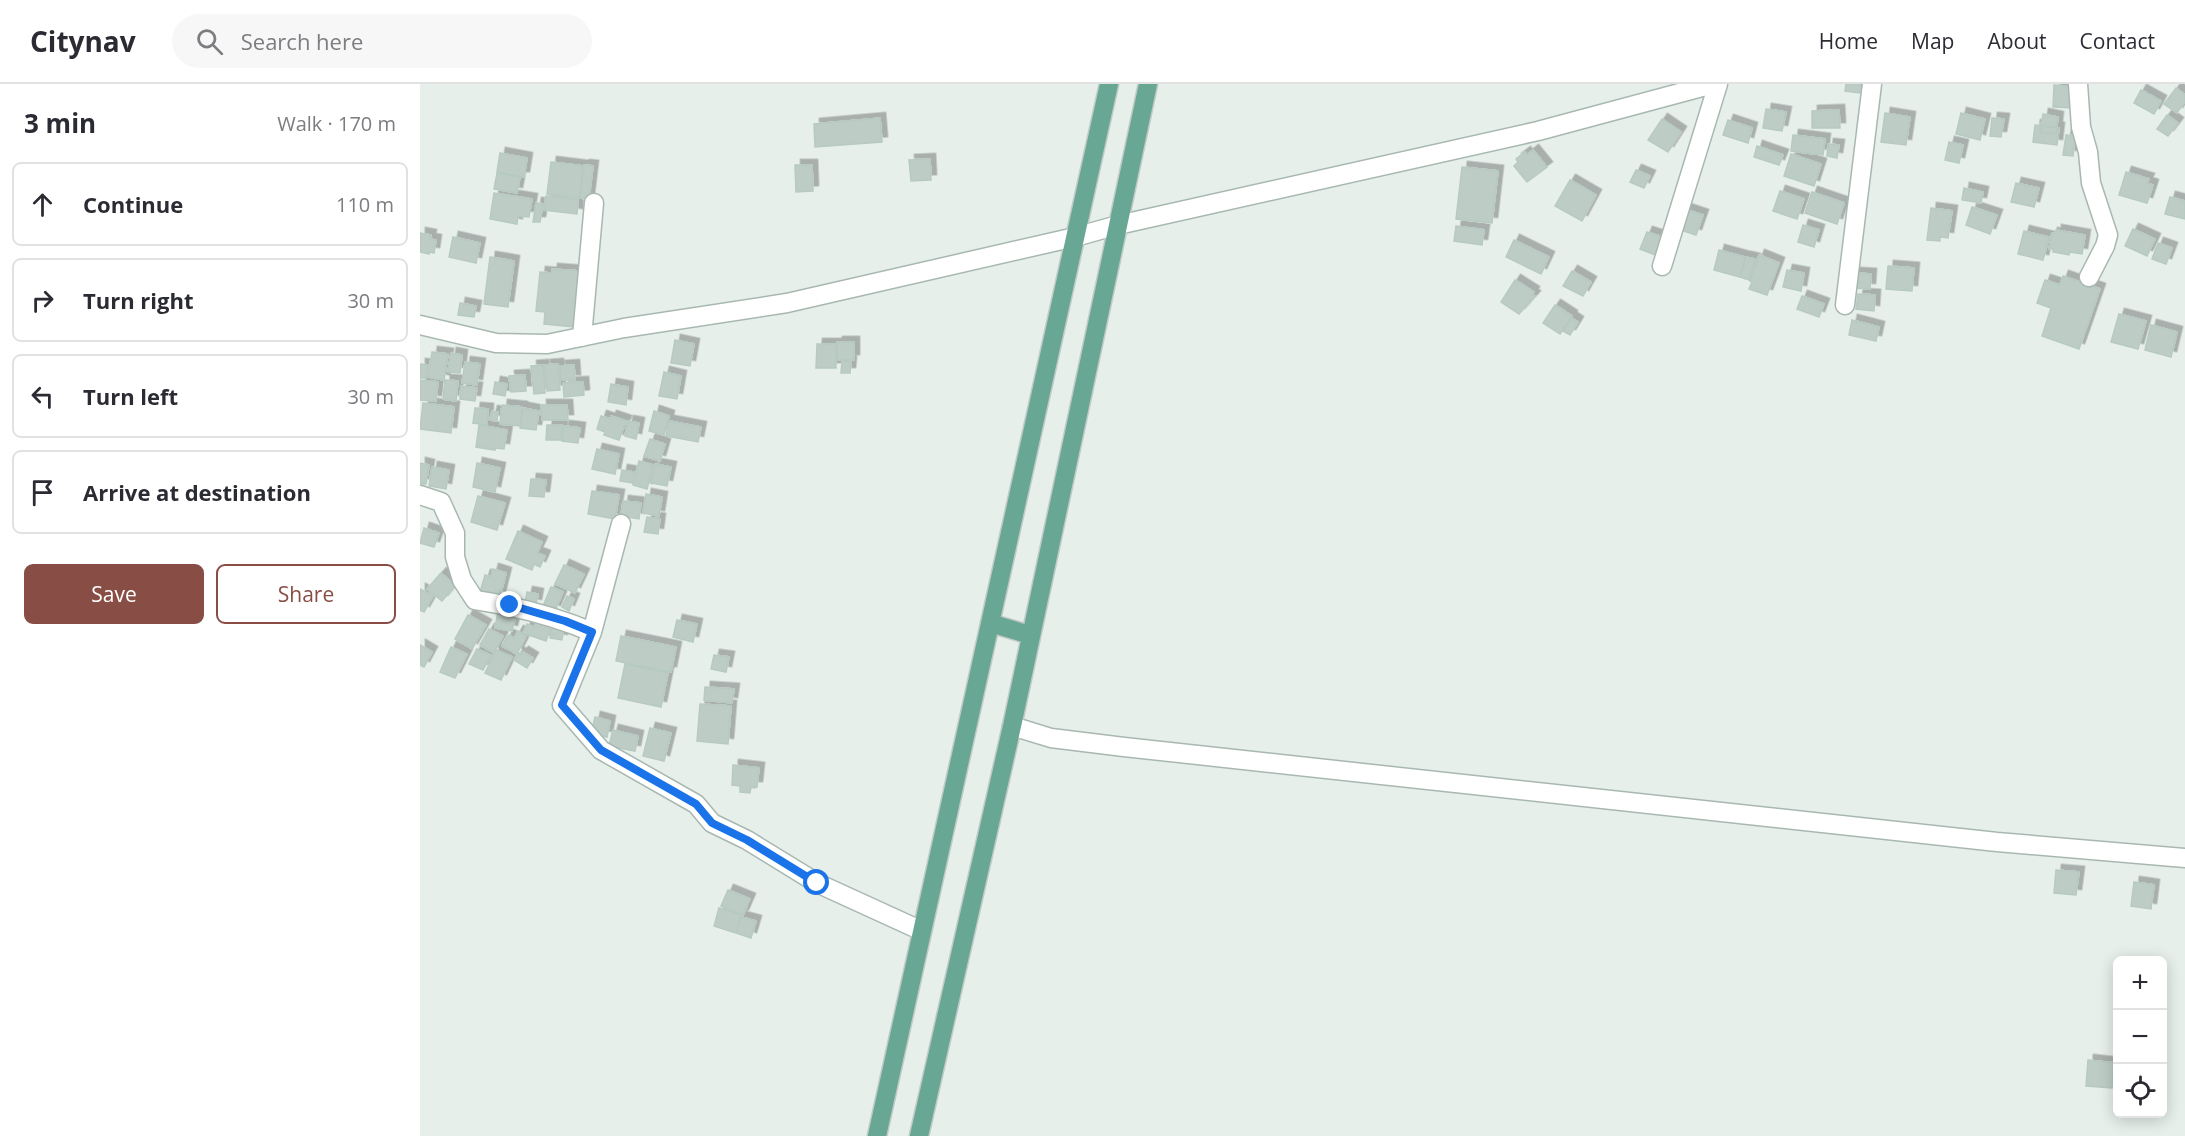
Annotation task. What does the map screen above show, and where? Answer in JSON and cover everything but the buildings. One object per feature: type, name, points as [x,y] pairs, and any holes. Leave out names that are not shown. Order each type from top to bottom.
[{"type":"main road","points":[[877,1136],[1109,84]]},
{"type":"main road","points":[[920,1136],[1012,726],[1148,84]]},
{"type":"main road","points":[[990,623],[1030,635]]},
{"type":"street","points":[[420,325],[496,343],[547,344],[624,328],[787,303],[1075,237],[1118,225],[1538,132],[1713,84]]},
{"type":"street","points":[[1662,266],[1718,84]]},
{"type":"street","points":[[1845,305],[1872,84]]},
{"type":"street","points":[[2079,84],[2081,127],[2088,152],[2091,183],[2108,235],[2105,246],[2089,277]]},
{"type":"street","points":[[582,337],[594,203]]},
{"type":"street","points":[[420,495],[441,502],[454,533],[455,557],[462,580],[475,600],[510,605],[565,621],[592,632]]},
{"type":"street","points":[[621,524],[592,632],[562,705],[601,750],[696,804],[712,823],[747,840],[817,883],[922,931]]},
{"type":"street","points":[[1012,726],[1051,738],[1124,747],[1997,842],[2185,858]]},
{"type":"route","points":[[510,605],[565,621],[592,632],[562,705],[601,750],[696,804],[712,823],[747,840],[817,883]]}]
